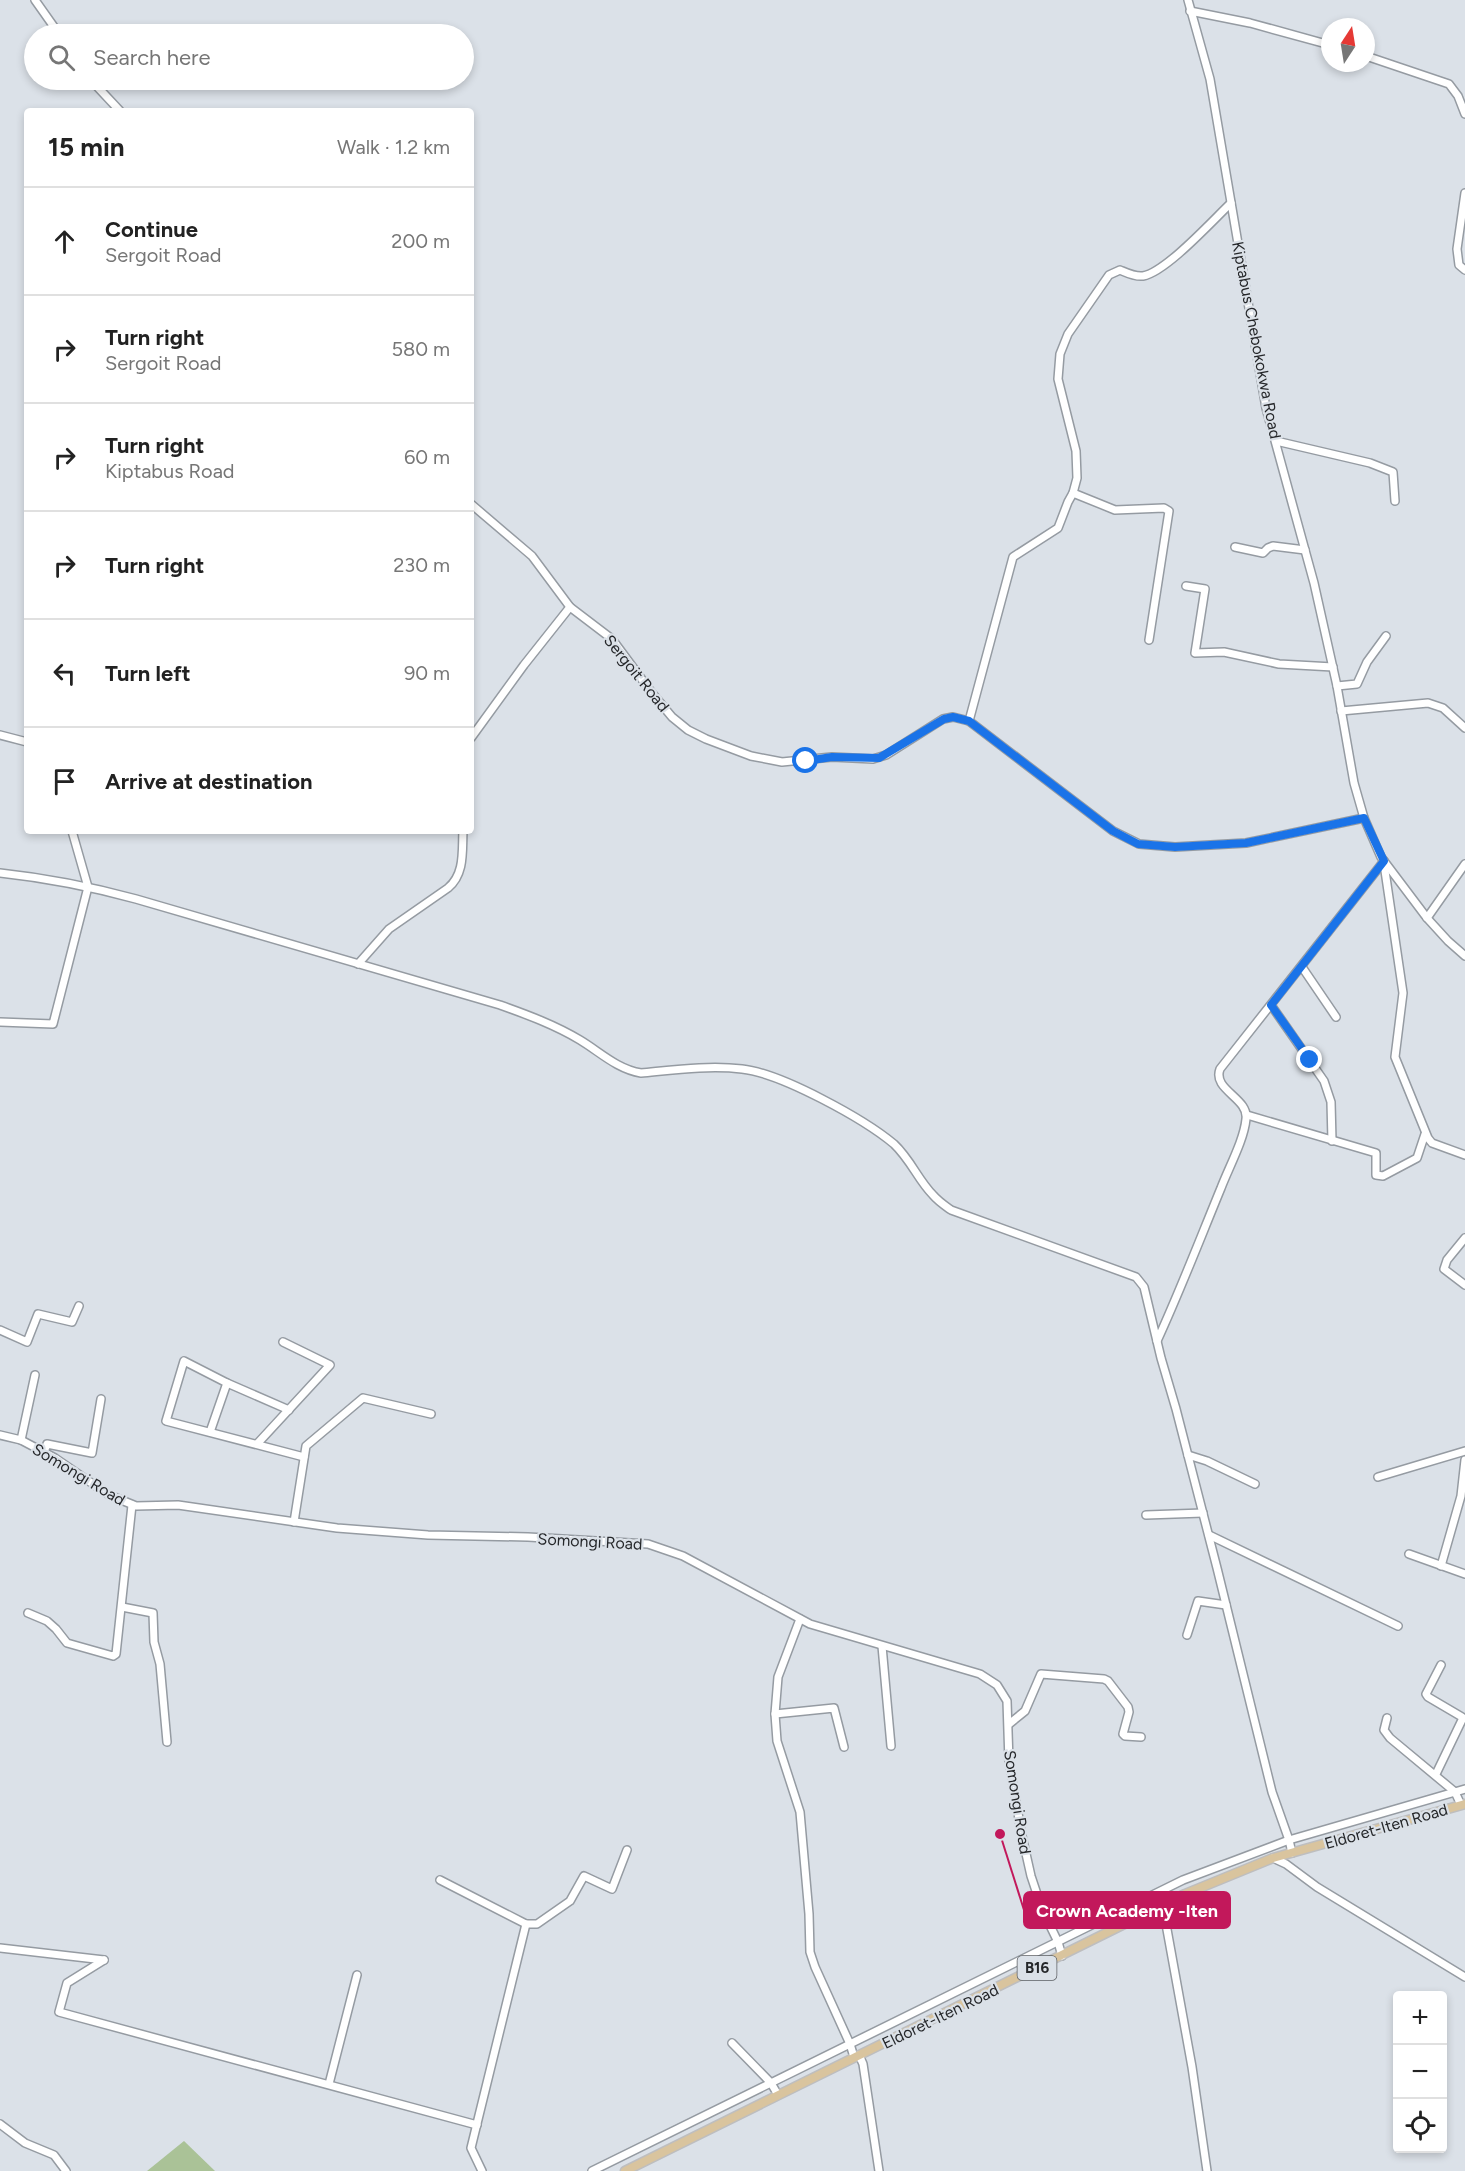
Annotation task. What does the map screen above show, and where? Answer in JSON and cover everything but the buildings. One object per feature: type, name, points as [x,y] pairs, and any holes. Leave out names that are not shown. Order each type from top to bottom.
[{"type":"main road","name":"Eldoret-Iten Road","points":[[625,2171],[1185,1894],[1273,1858],[1463,1805]]},
{"type":"street","points":[[35,0],[52,24]]},
{"type":"street","name":"Kiptabus Chebokokwa Road","points":[[1188,0],[1210,79],[1266,408],[1305,550],[1333,667],[1354,783],[1364,818],[1384,861]]},
{"type":"street","points":[[1190,10],[1250,23],[1321,43]]},
{"type":"street","points":[[1375,59],[1449,84],[1458,96],[1465,114]]},
{"type":"street","points":[[100,90],[117,108]]},
{"type":"street","points":[[1465,193],[1457,249],[1459,265],[1465,270]]},
{"type":"street","points":[[1232,203],[1179,253],[1158,268],[1143,276],[1120,270],[1109,275],[1068,334],[1060,354],[1058,379],[1076,451],[1077,478],[1058,528],[1013,557],[969,721],[1113,831],[1138,844],[1175,847],[1246,843],[1364,818]]},
{"type":"street","points":[[1276,441],[1370,463],[1393,471],[1395,501]]},
{"type":"street","points":[[1073,493],[1115,510],[1164,508],[1169,512],[1149,640]]},
{"type":"street","name":"Sergoit Road","points":[[474,507],[532,556],[570,607],[612,639],[664,709],[688,730],[706,740],[751,756],[782,762],[832,757],[873,759],[886,755],[944,719],[953,717],[969,721]]},
{"type":"street","points":[[1235,547],[1263,553],[1273,546],[1305,550]]},
{"type":"street","points":[[1186,586],[1205,589],[1195,653],[1224,652],[1279,664],[1333,667]]},
{"type":"street","points":[[474,734],[570,607]]},
{"type":"street","points":[[1337,686],[1358,684],[1367,662],[1386,636]]},
{"type":"street","points":[[1341,711],[1428,704],[1443,708],[1465,728]]},
{"type":"street","points":[[0,735],[24,741]]},
{"type":"street","points":[[0,1022],[53,1024],[88,887],[73,834]]},
{"type":"street","points":[[358,964],[389,929],[457,880],[464,834]]},
{"type":"street","points":[[1384,861],[1427,918],[1465,956]]},
{"type":"street","points":[[1157,1341],[1237,1149],[1246,1115],[1243,1107],[1221,1083],[1218,1074],[1221,1066],[1384,861]]},
{"type":"street","points":[[1384,861],[1403,993],[1395,1057],[1425,1134],[1432,1143],[1465,1155]]},
{"type":"street","points":[[1427,918],[1465,864]]},
{"type":"street","points":[[0,873],[88,887],[136,899],[425,982],[539,1019],[581,1040],[633,1072],[743,1069],[799,1089],[838,1108],[880,1133],[903,1154],[931,1194],[951,1210],[1136,1276],[1144,1287],[1209,1535],[1272,1792],[1292,1853]]},
{"type":"street","points":[[1302,967],[1336,1017]]},
{"type":"street","points":[[1271,1005],[1328,1089],[1331,1102],[1332,1141]]},
{"type":"street","points":[[1246,1115],[1376,1153],[1376,1175],[1383,1176],[1417,1158],[1425,1134]]},
{"type":"street","points":[[1465,1238],[1446,1260],[1444,1269],[1465,1285]]},
{"type":"street","points":[[0,1330],[27,1342],[38,1314],[72,1322],[80,1306]]},
{"type":"street","points":[[257,1444],[330,1365],[283,1342]]},
{"type":"street","points":[[289,1410],[184,1361],[166,1420],[304,1457]]},
{"type":"street","points":[[21,1440],[35,1375]]},
{"type":"street","points":[[210,1432],[227,1383]]},
{"type":"street","points":[[294,1522],[306,1446],[363,1398],[431,1414]]},
{"type":"street","points":[[44,1452],[47,1444],[92,1453],[100,1399]]},
{"type":"street","name":"Somongi Road","points":[[0,1436],[21,1440],[44,1452],[109,1496],[132,1505],[178,1505],[337,1528],[428,1535],[528,1537],[648,1544],[682,1556],[800,1619],[837,1633],[988,1678],[1002,1691],[1007,1701],[1009,1762],[1024,1846],[1042,1909],[1058,1942],[1062,1956]]},
{"type":"street","points":[[1378,1477],[1465,1451]]},
{"type":"street","points":[[1188,1455],[1207,1461],[1255,1484]]},
{"type":"street","points":[[1441,1566],[1461,1496],[1465,1460]]},
{"type":"street","points":[[28,1613],[47,1621],[57,1629],[67,1643],[113,1656],[116,1654],[132,1505]]},
{"type":"street","points":[[1146,1515],[1203,1513]]},
{"type":"street","points":[[1209,1535],[1398,1626]]},
{"type":"street","points":[[1409,1554],[1465,1574]]},
{"type":"street","points":[[1187,1635],[1198,1601],[1226,1605]]},
{"type":"street","points":[[122,1607],[153,1613],[154,1642],[160,1664],[167,1742]]},
{"type":"street","points":[[800,1619],[778,1677],[775,1714],[777,1741],[800,1812],[810,1952],[850,2044],[863,2064],[879,2171]]},
{"type":"street","points":[[882,1646],[891,1746]]},
{"type":"street","points":[[1436,1774],[1462,1720],[1426,1694],[1441,1665]]},
{"type":"street","points":[[1009,1724],[1025,1711],[1041,1674],[1104,1679],[1128,1707],[1129,1712],[1123,1734],[1141,1737]]},
{"type":"street","points":[[775,1714],[834,1708],[844,1747]]},
{"type":"street","points":[[1387,1718],[1384,1730],[1390,1738],[1436,1774],[1455,1792],[1463,1805]]},
{"type":"street","points":[[592,2171],[1183,1880],[1289,1840],[1465,1789]]},
{"type":"street","points":[[440,1880],[526,1924],[537,1924],[570,1901],[584,1876],[612,1889],[627,1850]]},
{"type":"street","points":[[1273,1858],[1287,1864],[1317,1887],[1465,1977]]},
{"type":"street","points":[[1164,1913],[1192,2067],[1207,2171]]},
{"type":"street","points":[[482,2171],[471,2148],[526,1924]]},
{"type":"street","points":[[0,1948],[104,1960],[67,1983],[59,2012],[477,2125]]},
{"type":"street","points":[[329,2084],[357,1975]]},
{"type":"street","points":[[732,2043],[771,2083],[778,2095]]},
{"type":"street","points":[[0,2124],[25,2142],[54,2155],[66,2171]]},
{"type":"green space","points":[[184,2141],[215,2171],[147,2171]]},
{"type":"place","name":"Crown Academy -Iten","points":[[1000,1834]]},
{"type":"route","points":[[806,761],[832,757],[879,758],[936,722],[953,717],[969,721],[1113,831],[1138,844],[1175,847],[1246,843],[1364,818],[1384,861],[1271,1005],[1310,1060]]}]
